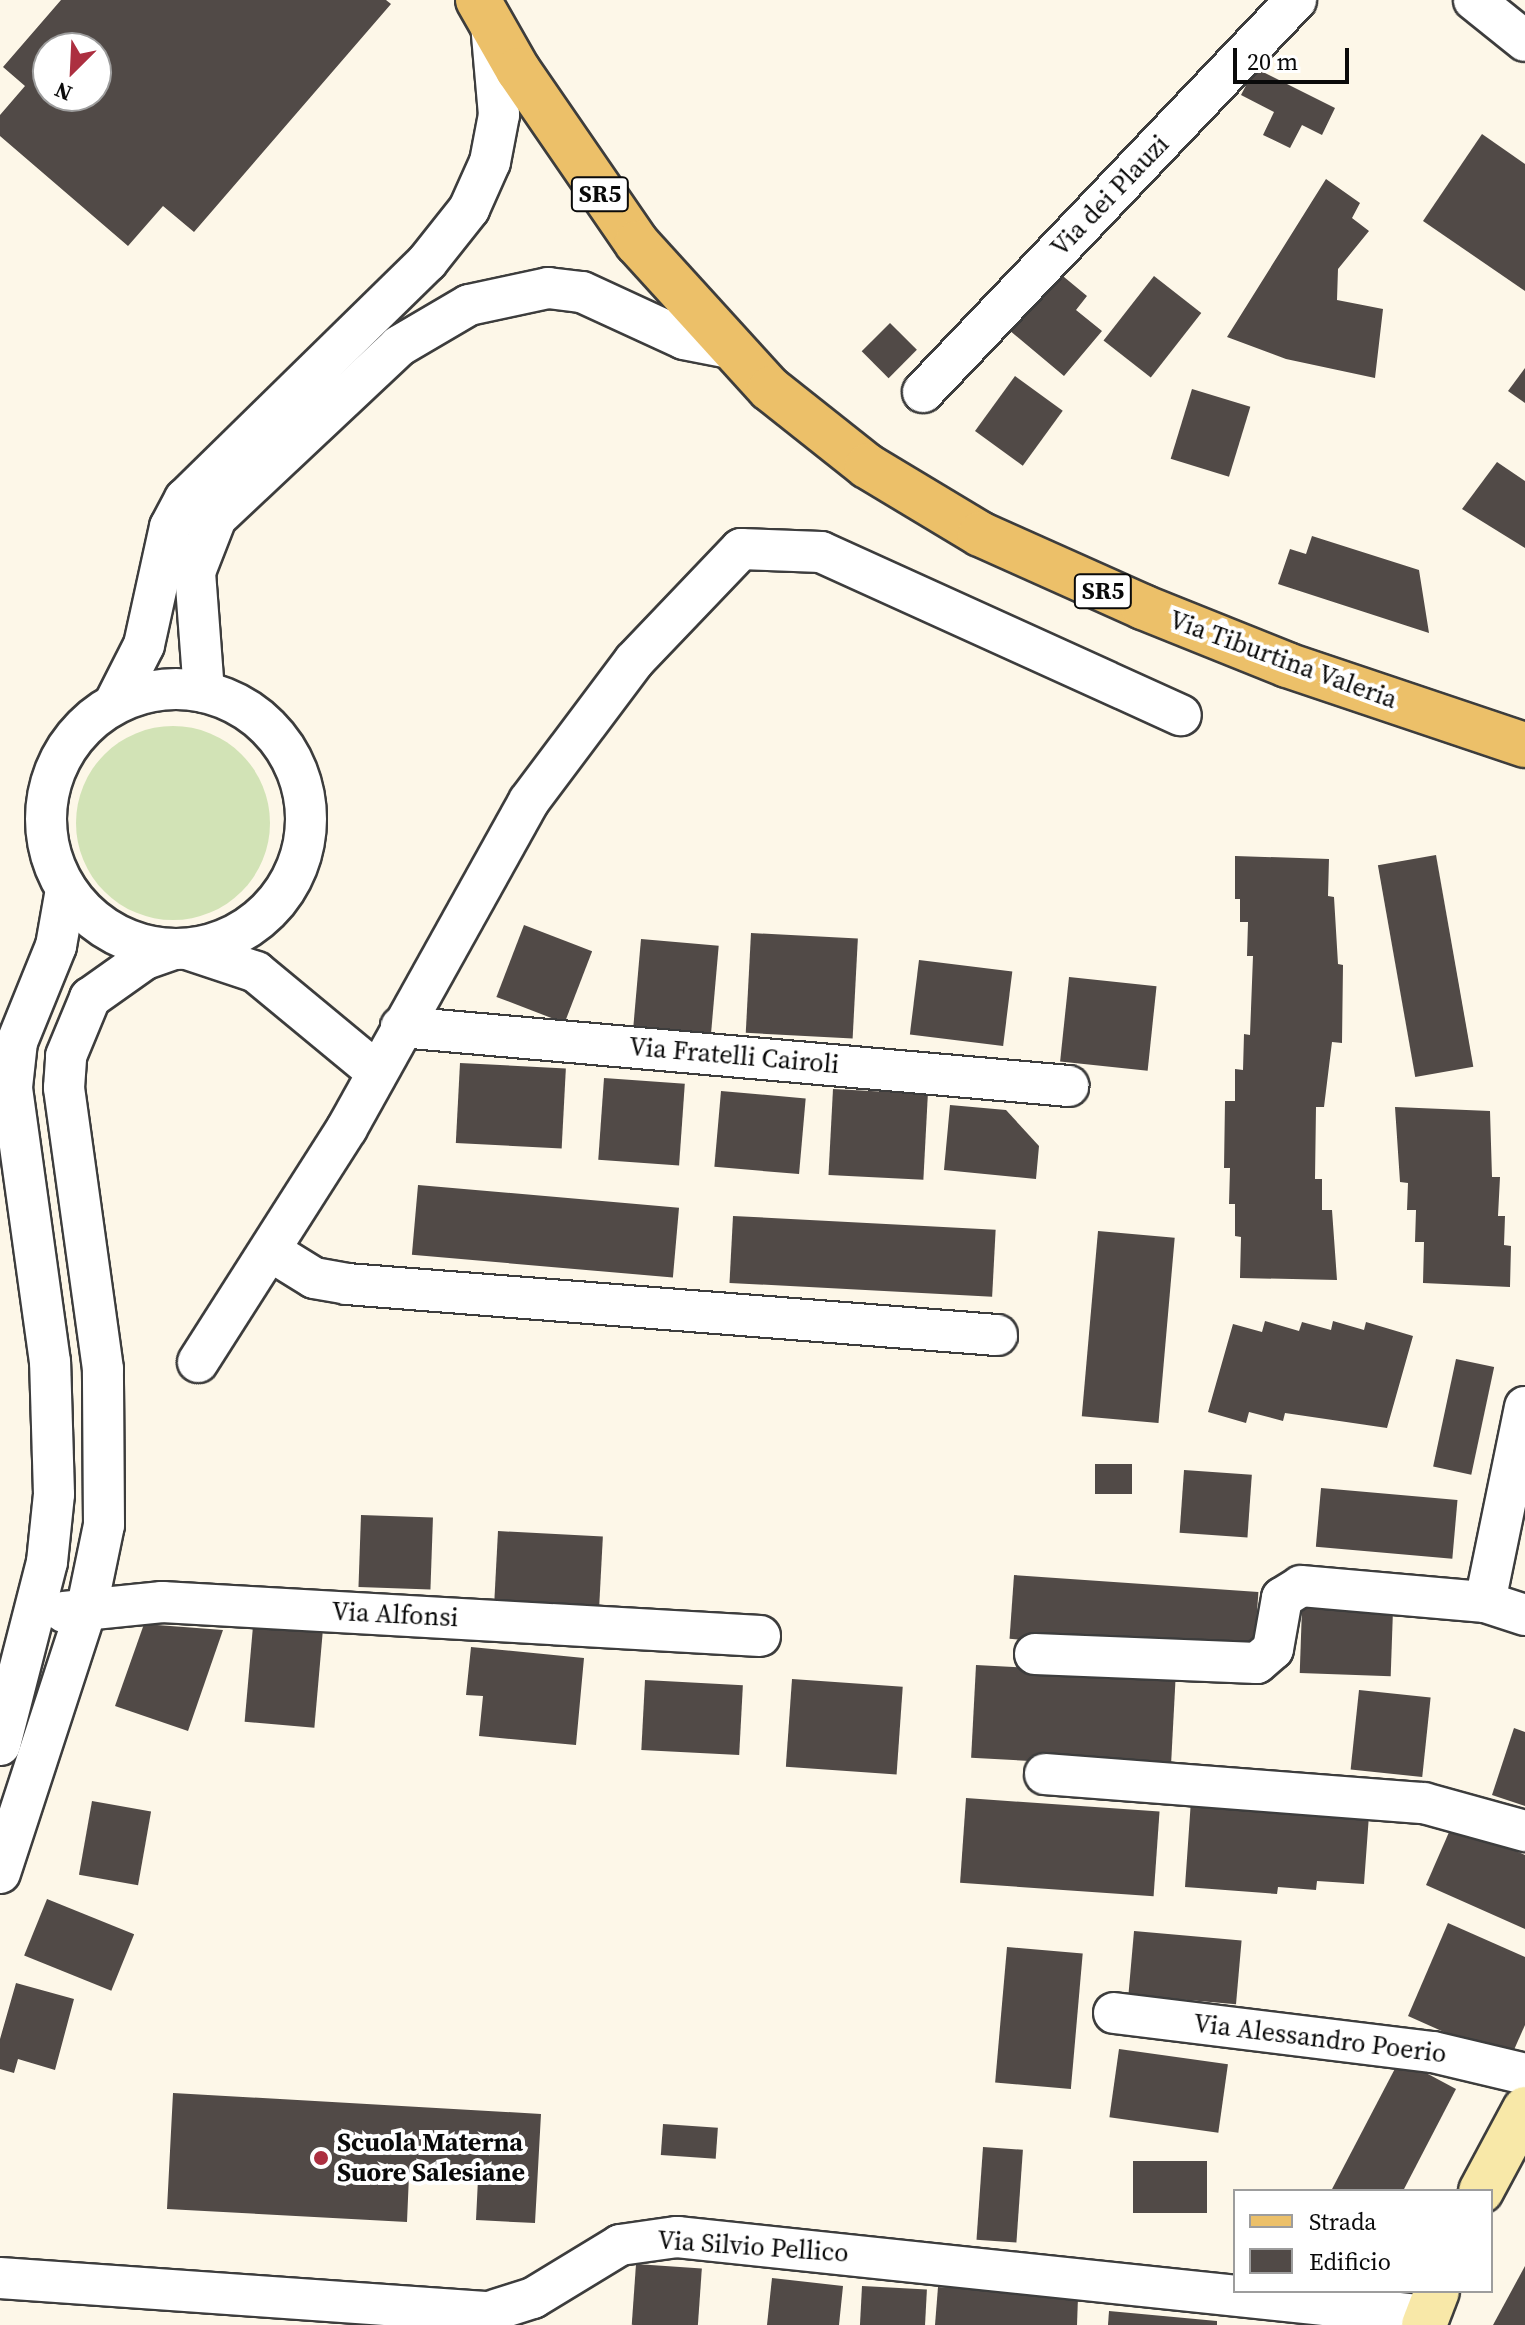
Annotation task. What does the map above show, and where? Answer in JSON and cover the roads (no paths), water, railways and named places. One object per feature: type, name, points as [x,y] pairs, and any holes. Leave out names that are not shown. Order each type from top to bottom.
[{"type":"main road","name":"Via Tiburtina Valeria","points":[[485,12],[613,212],[730,348],[770,389],[867,466],[1012,550],[1253,652],[1525,745]]},
{"type":"main road","points":[[1482,2189],[1525,2109]]},
{"type":"street","name":"Via dei Plauzi","points":[[923,392],[1296,0]]},
{"type":"street","points":[[1474,0],[1525,41]]},
{"type":"street","points":[[114,704],[144,645],[170,527],[185,499],[427,262],[469,209],[490,162],[499,115],[485,12]]},
{"type":"street","points":[[204,692],[195,572],[216,518],[399,346],[469,305],[548,288],[582,292],[684,339],[730,348]]},
{"type":"street","points":[[198,1362],[272,1252],[529,801],[634,661],[741,549],[821,552],[1181,715]]},
{"type":"street","points":[[271,982],[264,935],[305,839],[305,804],[297,770],[279,740],[246,709],[204,692],[143,693],[114,704],[80,730],[57,766],[46,807],[49,850],[66,889],[113,933],[242,964],[271,982],[377,1072]]},
{"type":"street","points":[[0,1745],[16,1627],[53,1520],[52,1415],[12,1087],[17,1042],[56,946],[66,889]]},
{"type":"street","points":[[0,1873],[87,1607],[101,1549],[107,1445],[64,1068],[90,998],[145,959],[217,942],[274,909]]},
{"type":"street","name":"Via Fratelli Cairoli","points":[[401,1027],[1068,1086]]},
{"type":"street","points":[[272,1252],[314,1278],[347,1284],[997,1335]]},
{"type":"street","points":[[1485,1602],[1525,1407]]},
{"type":"street","points":[[1035,1654],[1257,1663],[1273,1649],[1282,1598],[1301,1586],[1485,1602],[1525,1615]]},
{"type":"street","name":"Via Alfonsi","points":[[16,1627],[87,1607],[162,1602],[760,1636]]},
{"type":"street","points":[[1045,1774],[1416,1802],[1525,1831]]},
{"type":"street","name":"Via Alessandro Poerio","points":[[1114,2013],[1433,2052],[1525,2074]]},
{"type":"street","name":"Via Silvio Pellico","points":[[0,2278],[489,2312],[533,2298],[620,2245],[677,2237],[1233,2292]]},
{"type":"street","name":"Via Silvio Pellico","points":[[1246,2293],[1429,2311]]},
{"type":"place","name":"Scuola Materna Suore Salesiane","points":[[321,2158]]}]
